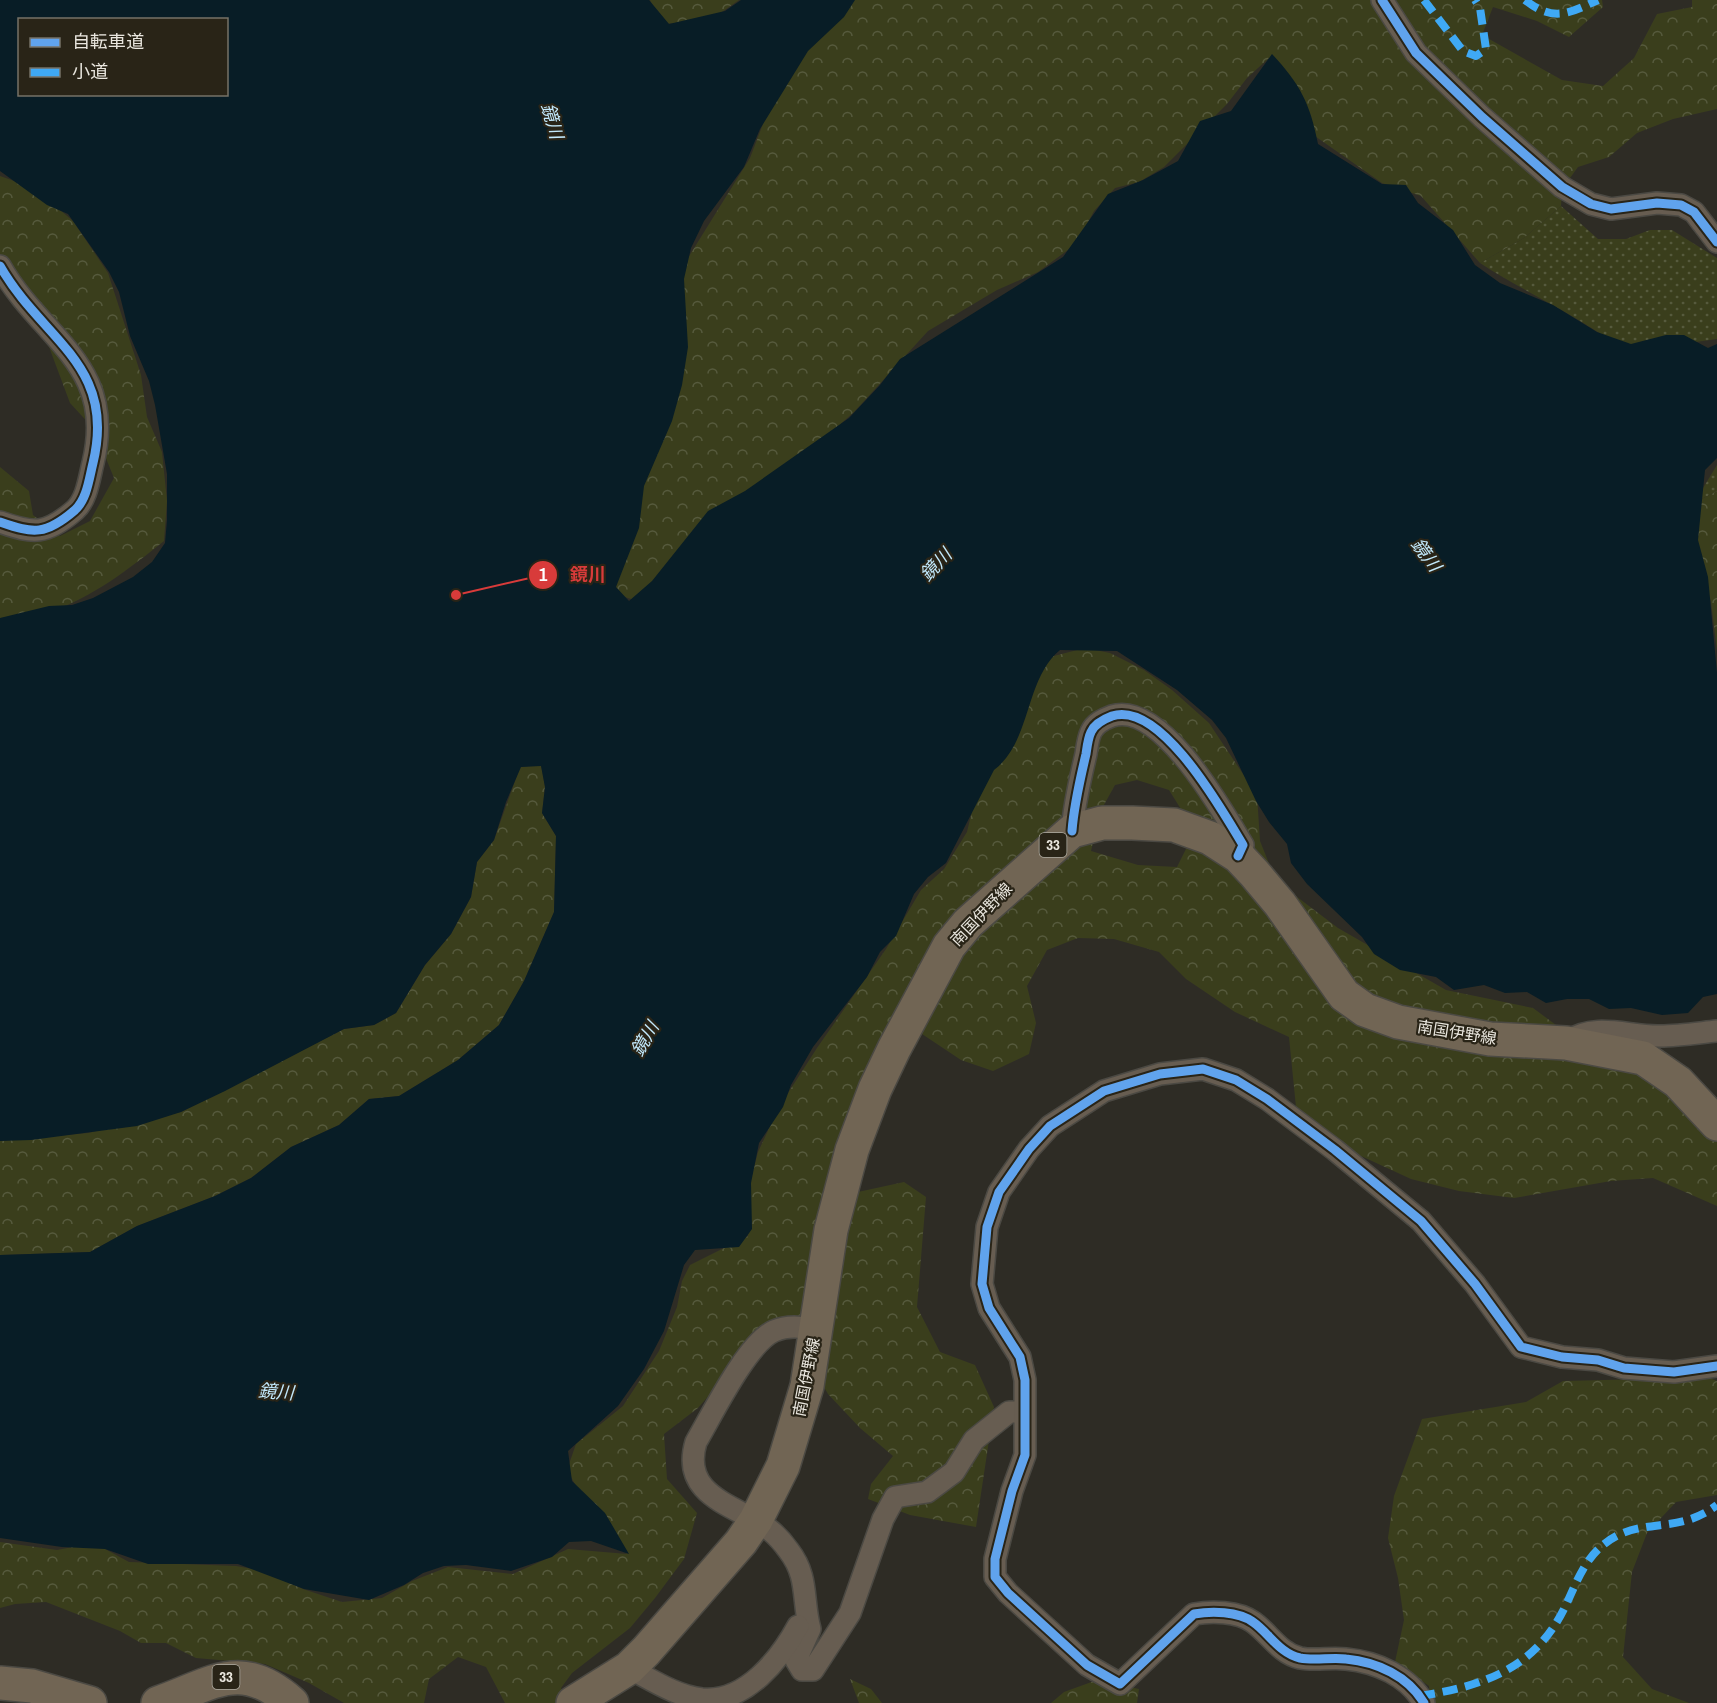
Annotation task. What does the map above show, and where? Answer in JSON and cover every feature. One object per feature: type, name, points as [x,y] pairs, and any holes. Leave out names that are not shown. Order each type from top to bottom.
[{"type":"main road","name":"南国伊野線","points":[[573,1703],[638,1659],[748,1531],[783,1466],[796,1426],[807,1386],[831,1230],[852,1150],[874,1089],[949,946],[968,924],[1072,831],[1102,823],[1174,825],[1210,838],[1238,856],[1280,904],[1344,995],[1365,1010],[1398,1022],[1490,1039],[1566,1042],[1643,1058],[1677,1082],[1717,1124]]},
{"type":"main road","name":"33","points":[[158,1703],[226,1677],[244,1676],[261,1682],[292,1703]]},
{"type":"main road","points":[[0,1683],[32,1686],[90,1703]]},
{"type":"street","points":[[1382,0],[1416,53],[1482,117],[1562,187],[1591,204],[1611,209],[1657,204],[1682,205],[1694,212],[1717,242]]},
{"type":"street","points":[[0,266],[15,293],[72,354],[93,388],[99,419],[94,459],[85,495],[76,508],[46,530],[28,532],[0,522]]},
{"type":"street","points":[[1072,831],[1074,807],[1091,731],[1102,720],[1119,714],[1141,721],[1170,740],[1201,777],[1243,845],[1238,856]]},
{"type":"street","points":[[1566,1042],[1581,1032],[1618,1031],[1659,1036],[1717,1031]]},
{"type":"street","points":[[1424,1703],[1415,1688],[1387,1670],[1348,1659],[1299,1658],[1279,1647],[1252,1621],[1233,1614],[1206,1612],[1194,1614],[1120,1684],[1087,1665],[1008,1593],[995,1577],[995,1559],[1012,1491],[1026,1455],[1023,1412],[1025,1380],[1020,1357],[989,1308],[982,1284],[987,1227],[999,1192],[1029,1149],[1050,1126],[1104,1091],[1160,1074],[1203,1069],[1236,1080],[1267,1099],[1421,1221],[1475,1284],[1521,1347],[1562,1357],[1598,1360],[1624,1368],[1674,1372],[1717,1366]]},
{"type":"street","points":[[815,1329],[785,1327],[771,1332],[756,1346],[696,1442],[691,1458],[697,1477],[710,1495],[727,1508],[748,1531],[770,1530],[789,1551],[802,1572],[810,1629],[796,1660],[802,1670],[813,1670],[850,1613],[883,1519],[896,1497],[927,1492],[954,1472],[974,1440],[1009,1412],[1023,1412]]},
{"type":"street","points":[[638,1659],[676,1692],[704,1699],[724,1696],[746,1686],[771,1668],[806,1613]]},
{"type":"green space","points":[[650,0],[739,0],[709,21],[662,24]]},
{"type":"green space","points":[[843,0],[1602,0],[1603,7],[1569,37],[1537,21],[1493,7],[1482,35],[1562,80],[1603,86],[1634,58],[1657,14],[1692,7],[1692,0],[1717,0],[1717,109],[1673,119],[1637,133],[1609,157],[1578,167],[1562,189],[1561,206],[1524,238],[1480,263],[1421,196],[1382,183],[1312,134],[1269,58],[1247,78],[1227,104],[1164,167],[1139,182],[1115,188],[1094,211],[1076,244],[1038,272],[997,290],[928,331],[854,412],[641,602],[615,594],[619,555],[678,274],[750,158],[769,108],[809,42]]},
{"type":"green space","points":[[0,176],[34,188],[73,221],[108,273],[141,375],[147,417],[162,452],[167,501],[164,541],[124,572],[66,606],[38,615],[0,622],[0,467],[29,491],[33,515],[60,536],[90,521],[114,478],[94,429],[70,403],[39,320],[0,265]]},
{"type":"green space","points":[[1561,206],[1598,239],[1626,239],[1650,230],[1672,230],[1717,258],[1717,339],[1625,352],[1590,327],[1480,263],[1524,238]]},
{"type":"green space","points":[[1717,465],[1717,491],[1694,503]]},
{"type":"green space","points":[[1717,491],[1717,651],[1711,602],[1697,553],[1694,503]]},
{"type":"green space","points":[[1085,648],[1110,653],[1144,670],[1172,690],[1209,723],[1257,795],[1260,841],[1276,881],[1338,928],[1446,990],[1533,1008],[1575,1039],[1651,1080],[1717,1131],[1717,1206],[1653,1178],[1611,1181],[1514,1198],[1459,1191],[1411,1179],[1298,1127],[1289,1037],[1235,1012],[1186,979],[1159,952],[1114,939],[1078,938],[1047,950],[1027,986],[1036,1023],[1029,1054],[993,1071],[961,1060],[919,1032],[834,1170],[858,1192],[904,1182],[926,1197],[917,1307],[940,1352],[975,1365],[994,1407],[976,1527],[910,1515],[868,1499],[871,1484],[893,1456],[860,1428],[828,1394],[789,1326],[738,1362],[698,1408],[664,1434],[667,1479],[697,1513],[684,1559],[630,1628],[572,1673],[561,1688],[571,1703],[505,1703],[486,1667],[458,1657],[429,1679],[424,1703],[344,1703],[309,1683],[265,1664],[196,1658],[166,1643],[141,1643],[120,1631],[46,1602],[15,1604],[0,1608],[0,1542],[57,1550],[94,1543],[129,1562],[236,1566],[264,1571],[303,1589],[342,1602],[382,1598],[412,1581],[448,1567],[513,1574],[568,1549],[627,1554],[584,1500],[567,1470],[576,1444],[623,1406],[659,1351],[677,1307],[682,1281],[690,1265],[748,1236],[751,1179],[758,1152],[779,1107],[886,949],[921,890],[944,869],[967,832],[974,803],[1012,736],[1029,683],[1050,657]],"holes":[[[1137,780],[1169,790],[1184,814],[1189,843],[1177,867],[1138,865],[1091,851],[1100,812],[1115,785]]]},
{"type":"green space","points":[[541,765],[545,787],[542,813],[556,836],[554,912],[524,981],[499,1025],[458,1060],[399,1096],[369,1099],[339,1125],[291,1147],[251,1178],[215,1196],[137,1226],[90,1252],[0,1255],[0,1141],[88,1133],[181,1112],[344,1029],[374,1025],[396,1013],[425,965],[451,934],[471,897],[477,862],[494,840],[520,767]]},
{"type":"green space","points":[[1687,1369],[1717,1381],[1717,1495],[1676,1502],[1647,1533],[1632,1572],[1623,1657],[1652,1689],[1689,1703],[1430,1703],[1429,1686],[1395,1662],[1404,1620],[1398,1578],[1388,1538],[1394,1496],[1422,1419],[1526,1402],[1563,1381],[1647,1379]]},
{"type":"green space","points":[[850,1679],[871,1689],[882,1703],[859,1703]]},
{"type":"green space","points":[[1097,1680],[1139,1689],[1137,1703],[1051,1703],[1064,1692]]},
{"type":"water","points":[[0,0],[649,0],[669,24],[725,11],[741,0],[855,0],[844,17],[808,51],[760,129],[744,167],[704,221],[691,248],[684,279],[688,347],[682,385],[672,421],[644,486],[639,528],[616,587],[629,601],[652,581],[708,511],[745,491],[849,418],[880,385],[900,359],[1063,257],[1108,194],[1143,180],[1178,161],[1200,121],[1231,111],[1272,54],[1297,85],[1307,105],[1318,144],[1382,184],[1406,185],[1418,203],[1453,230],[1475,265],[1500,283],[1553,305],[1597,332],[1631,344],[1666,335],[1684,335],[1708,348],[1717,344],[1717,458],[1705,470],[1698,540],[1708,577],[1717,673],[1717,994],[1703,997],[1688,1013],[1662,1015],[1631,1008],[1609,1009],[1589,999],[1567,999],[1546,1003],[1527,992],[1505,993],[1484,985],[1454,990],[1436,977],[1400,970],[1374,954],[1362,937],[1307,884],[1291,863],[1287,844],[1256,801],[1226,738],[1212,720],[1177,690],[1117,651],[1060,650],[1048,663],[1040,677],[1015,743],[1006,758],[994,770],[946,863],[928,877],[914,894],[896,936],[880,952],[867,977],[813,1047],[791,1085],[783,1107],[759,1143],[751,1183],[752,1229],[739,1247],[695,1250],[684,1265],[664,1331],[644,1369],[618,1406],[568,1451],[572,1481],[605,1513],[629,1554],[591,1541],[569,1542],[552,1557],[511,1571],[466,1565],[444,1566],[423,1573],[404,1585],[369,1600],[304,1589],[238,1564],[148,1564],[105,1549],[62,1547],[0,1538],[0,1255],[90,1252],[137,1226],[215,1196],[251,1178],[291,1147],[339,1125],[369,1099],[399,1096],[458,1060],[499,1025],[524,981],[554,912],[556,836],[542,813],[545,787],[541,766],[521,767],[506,802],[494,840],[477,862],[471,897],[451,934],[425,965],[396,1013],[374,1025],[344,1029],[181,1112],[137,1126],[31,1140],[0,1141],[0,618],[49,606],[72,605],[93,598],[133,577],[152,562],[165,543],[167,520],[167,474],[155,405],[149,381],[130,336],[119,292],[109,272],[68,214],[47,205],[0,171]]},
{"type":"marked path","points":[[1424,0],[1463,51],[1476,56],[1486,49],[1480,8],[1475,0]]},
{"type":"marked path","points":[[1525,0],[1544,11],[1561,14],[1598,0]]},
{"type":"marked path","points":[[1420,1696],[1465,1687],[1486,1680],[1523,1660],[1539,1646],[1553,1628],[1590,1558],[1603,1545],[1630,1530],[1687,1520],[1717,1505]]},
{"type":"cycle path","points":[[1382,0],[1416,53],[1482,117],[1562,187],[1591,204],[1611,209],[1657,203],[1681,205],[1694,212],[1717,242]]},
{"type":"cycle path","points":[[0,266],[17,292],[71,355],[85,377],[94,401],[98,429],[87,488],[75,510],[56,524],[39,530],[22,529],[0,522]]},
{"type":"cycle path","points":[[1072,831],[1074,811],[1091,732],[1097,724],[1109,717],[1131,716],[1150,725],[1170,741],[1206,785],[1243,845],[1238,856]]},
{"type":"cycle path","points":[[1424,1703],[1409,1685],[1380,1667],[1346,1659],[1300,1658],[1286,1652],[1259,1626],[1247,1618],[1224,1613],[1194,1614],[1120,1684],[1087,1665],[1008,1593],[995,1577],[995,1559],[1012,1491],[1025,1455],[1025,1380],[1020,1357],[989,1308],[982,1284],[987,1227],[999,1192],[1029,1149],[1050,1126],[1104,1091],[1160,1074],[1203,1069],[1236,1080],[1267,1099],[1335,1150],[1421,1221],[1475,1284],[1521,1347],[1562,1357],[1598,1360],[1624,1368],[1674,1372],[1717,1366]]},
{"type":"place","name":"鏡川","points":[[456,595]]}]
